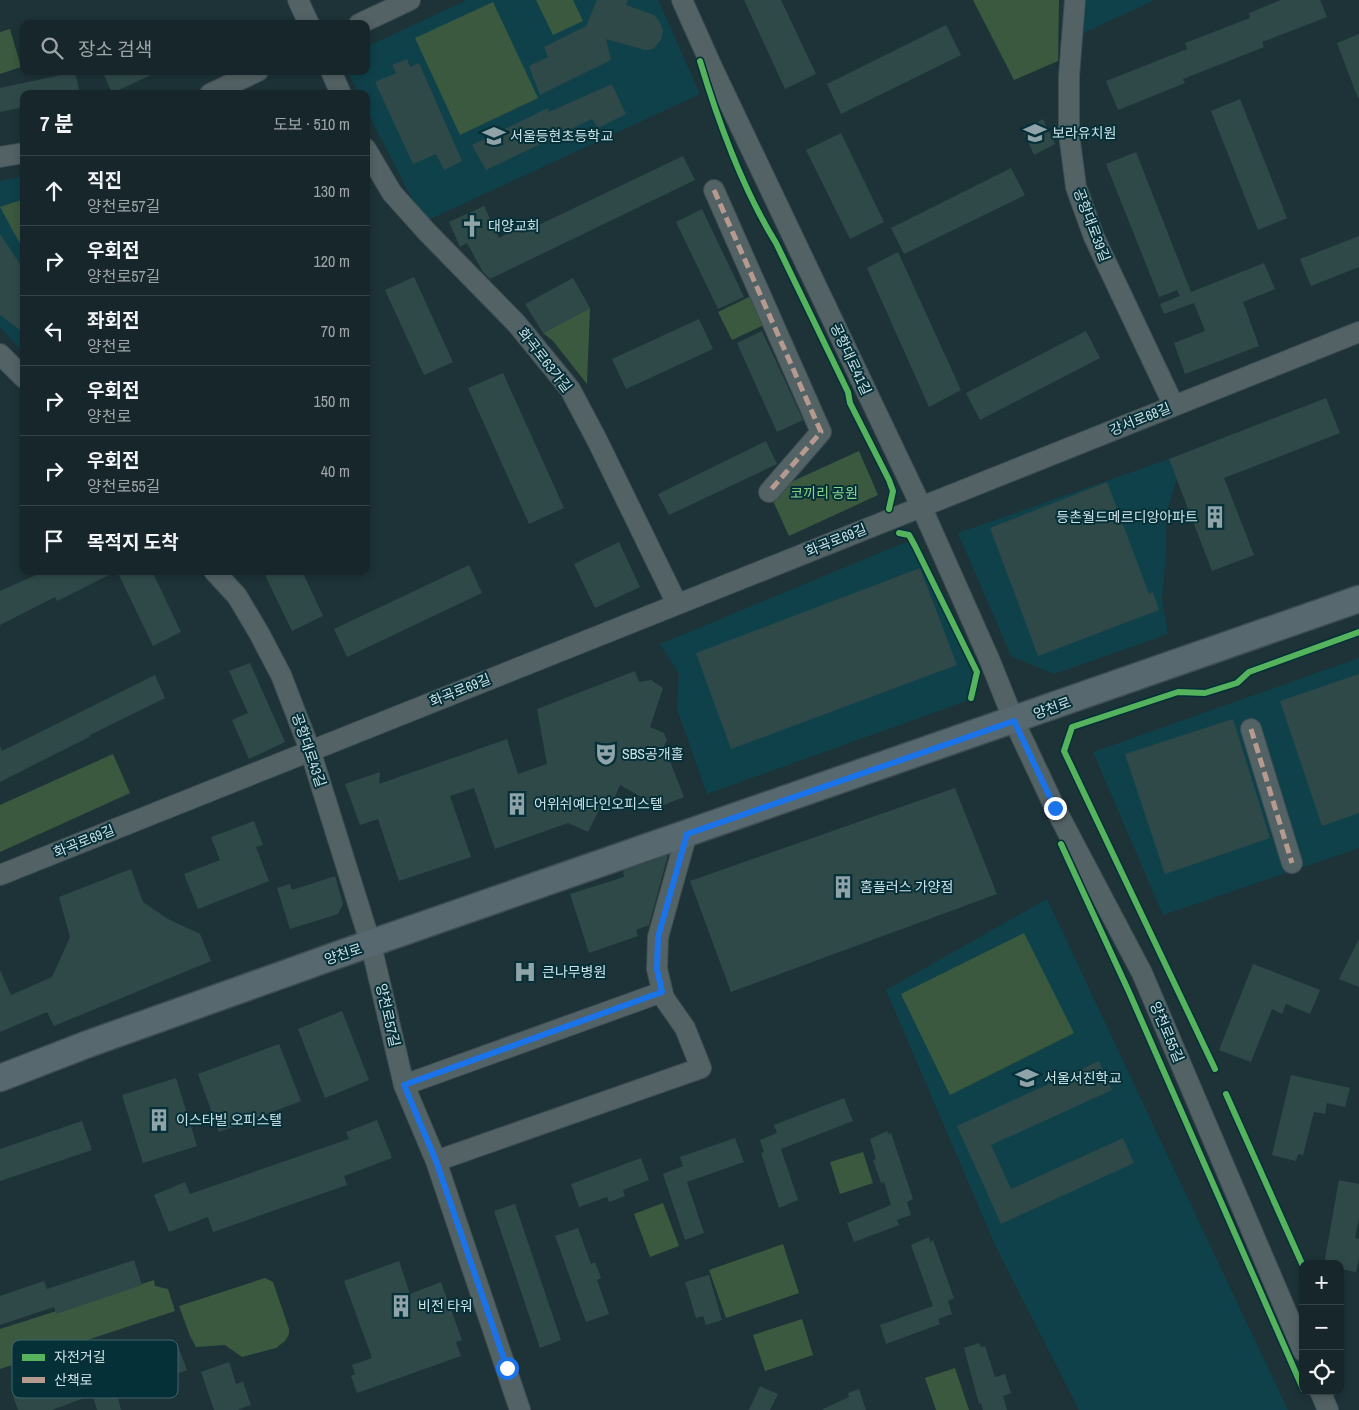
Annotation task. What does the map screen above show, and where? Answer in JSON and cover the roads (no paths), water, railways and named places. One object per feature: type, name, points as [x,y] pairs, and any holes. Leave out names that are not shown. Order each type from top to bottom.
[{"type":"main road","name":"양천로","points":[[0,1078],[106,1037],[1359,599]]},
{"type":"street","points":[[298,0],[307,20]]},
{"type":"street","points":[[368,20],[410,0]]},
{"type":"street","name":"공항대로41길","points":[[682,0],[921,506],[990,661],[1014,721]]},
{"type":"street","name":"공항대로39길","points":[[1075,0],[1069,76],[1069,134],[1076,187],[1094,236],[1174,406]]},
{"type":"street","points":[[218,90],[250,75]]},
{"type":"street","points":[[333,75],[339,90]]},
{"type":"street","points":[[0,158],[20,153]]},
{"type":"street","name":"화곡로63가길","points":[[370,156],[392,192],[427,232],[516,323],[570,389],[602,449],[677,604]]},
{"type":"street","points":[[714,190],[821,432],[769,492]]},
{"type":"street","name":"강서로68길","points":[[921,506],[1359,332]]},
{"type":"street","points":[[0,354],[20,374]]},
{"type":"street","name":"화곡로69길","points":[[0,875],[921,506]]},
{"type":"street","name":"공항대로43길","points":[[218,575],[237,596],[281,675],[310,750],[371,945]]},
{"type":"street","name":"양천로55길","points":[[1014,721],[1055,808],[1142,973],[1303,1350]]},
{"type":"street","points":[[1251,729],[1292,863]]},
{"type":"street","points":[[436,1161],[701,1068],[686,1028],[664,998],[657,969],[658,937],[687,834]]},
{"type":"street","name":"양천로57길","points":[[371,945],[404,1085],[436,1161],[520,1410]]},
{"type":"street","points":[[404,1085],[662,992]]},
{"type":"street","points":[[1322,1395],[1328,1410]]},
{"type":"place","name":"보라유치원","points":[[1035,133]]},
{"type":"place","name":"서울등현초등학교","points":[[494,136]]},
{"type":"place","name":"대양교회","points":[[472,226]]},
{"type":"place","name":"등촌월드메르디앙아파트","points":[[1215,517]]},
{"type":"place","name":"SBS공개홀","points":[[606,754]]},
{"type":"place","name":"어위쉬예다인오피스텔","points":[[517,804]]},
{"type":"place","name":"홈플러스 가양점","points":[[843,887]]},
{"type":"place","name":"큰나무병원","points":[[525,972]]},
{"type":"place","name":"서울서진학교","points":[[1027,1078]]},
{"type":"place","name":"이스타빌 오피스텔","points":[[159,1120]]},
{"type":"place","name":"비전 타워","points":[[401,1306]]},
{"type":"park label","name":"코끼리 공원","points":[[824,493]]}]
